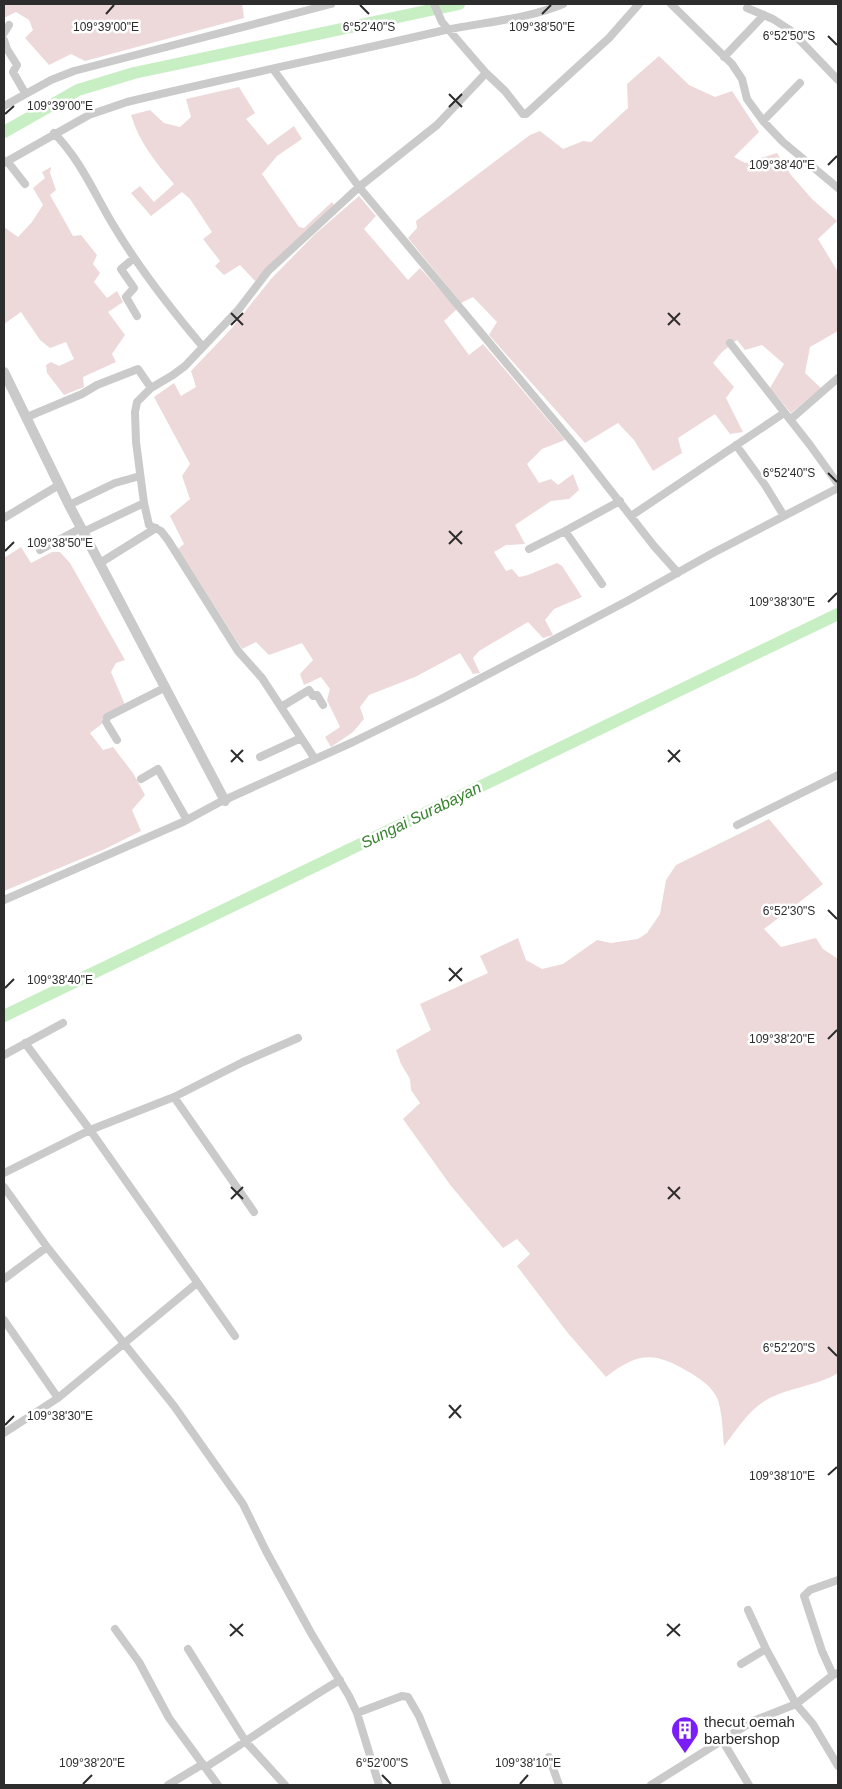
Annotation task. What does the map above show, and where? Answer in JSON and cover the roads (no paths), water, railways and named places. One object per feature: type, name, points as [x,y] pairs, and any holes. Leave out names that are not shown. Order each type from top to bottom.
[{"type":"street","points":[[296,4],[302,10]]},
{"type":"street","points":[[4,106],[23,90],[74,71],[302,10],[331,4]]},
{"type":"street","points":[[434,4],[442,22],[523,114],[526,114],[610,38],[639,4]]},
{"type":"street","points":[[24,184],[6,162],[54,133],[89,115],[127,102],[448,29],[542,12],[563,4]]},
{"type":"street","points":[[671,4],[732,64],[742,80],[746,99],[763,122],[783,142],[838,188]]},
{"type":"street","points":[[747,8],[773,18],[790,30],[838,80]]},
{"type":"street","points":[[724,57],[764,15]]},
{"type":"street","points":[[4,32],[9,25]]},
{"type":"street","points":[[4,40],[17,65],[13,72],[23,90]]},
{"type":"street","points":[[273,69],[359,187],[579,450],[654,546],[676,571]]},
{"type":"street","points":[[315,759],[262,678],[238,651],[168,540],[161,531],[148,523],[136,442],[135,412],[137,402],[151,388],[186,366],[244,304],[268,272],[359,187],[437,125],[486,72]]},
{"type":"street","points":[[763,122],[800,83]]},
{"type":"street","points":[[54,133],[83,169],[112,224],[134,258],[169,306],[203,347]]},
{"type":"street","points":[[134,258],[121,269],[134,288],[126,297],[137,316]]},
{"type":"street","points":[[4,900],[187,820],[225,800],[441,699],[676,571],[838,486],[826,465],[730,343]]},
{"type":"street","points":[[27,417],[138,369],[151,388]]},
{"type":"street","points":[[4,372],[69,505],[225,800]]},
{"type":"street","points":[[790,419],[835,380],[838,390]]},
{"type":"street","points":[[632,516],[784,413]]},
{"type":"street","points":[[736,445],[765,485],[784,516]]},
{"type":"street","points":[[69,505],[115,483],[140,476]]},
{"type":"street","points":[[4,518],[59,485]]},
{"type":"street","points":[[529,549],[620,501]]},
{"type":"street","points":[[40,550],[144,503]]},
{"type":"street","points":[[100,563],[156,528]]},
{"type":"street","points":[[565,531],[602,584]]},
{"type":"street","points":[[117,740],[106,722],[107,718],[166,687]]},
{"type":"street","points":[[280,707],[309,690],[313,696],[317,695],[323,705]]},
{"type":"street","points":[[260,757],[301,738]]},
{"type":"street","points":[[141,779],[158,769],[187,820]]},
{"type":"street","points":[[737,825],[838,775]]},
{"type":"street","points":[[4,1055],[63,1023]]},
{"type":"street","points":[[4,1174],[90,1130],[174,1097],[243,1062],[298,1038]]},
{"type":"street","points":[[25,1043],[90,1130],[235,1336]]},
{"type":"street","points":[[174,1097],[254,1212]]},
{"type":"street","points":[[4,1186],[47,1246],[174,1406],[243,1504],[266,1551],[311,1633],[349,1696],[379,1785]]},
{"type":"street","points":[[4,1279],[47,1246]]},
{"type":"street","points":[[4,1433],[58,1398],[198,1282]]},
{"type":"street","points":[[4,1320],[58,1398]]},
{"type":"street","points":[[651,1785],[753,1721],[796,1704],[836,1674],[822,1651],[804,1594],[838,1580]]},
{"type":"street","points":[[748,1610],[766,1649],[796,1704],[814,1724],[838,1766]]},
{"type":"street","points":[[115,1629],[139,1662],[169,1718],[218,1785]]},
{"type":"street","points":[[188,1649],[246,1742],[285,1785]]},
{"type":"street","points":[[742,1664],[766,1649]]},
{"type":"street","points":[[168,1785],[246,1742],[311,1696],[340,1680]]},
{"type":"street","points":[[356,1713],[402,1696],[408,1697],[419,1716],[447,1785]]},
{"type":"street","points":[[722,1740],[749,1785]]},
{"type":"street","points":[[549,1757],[559,1785]]},
{"type":"waterway","points":[[4,132],[78,90],[134,73],[459,4]]},
{"type":"waterway","name":"Sungai Surabayan","points":[[4,1016],[838,614]]},
{"type":"place","name":"thecut oemah barbershop","points":[[685,1754]]}]
